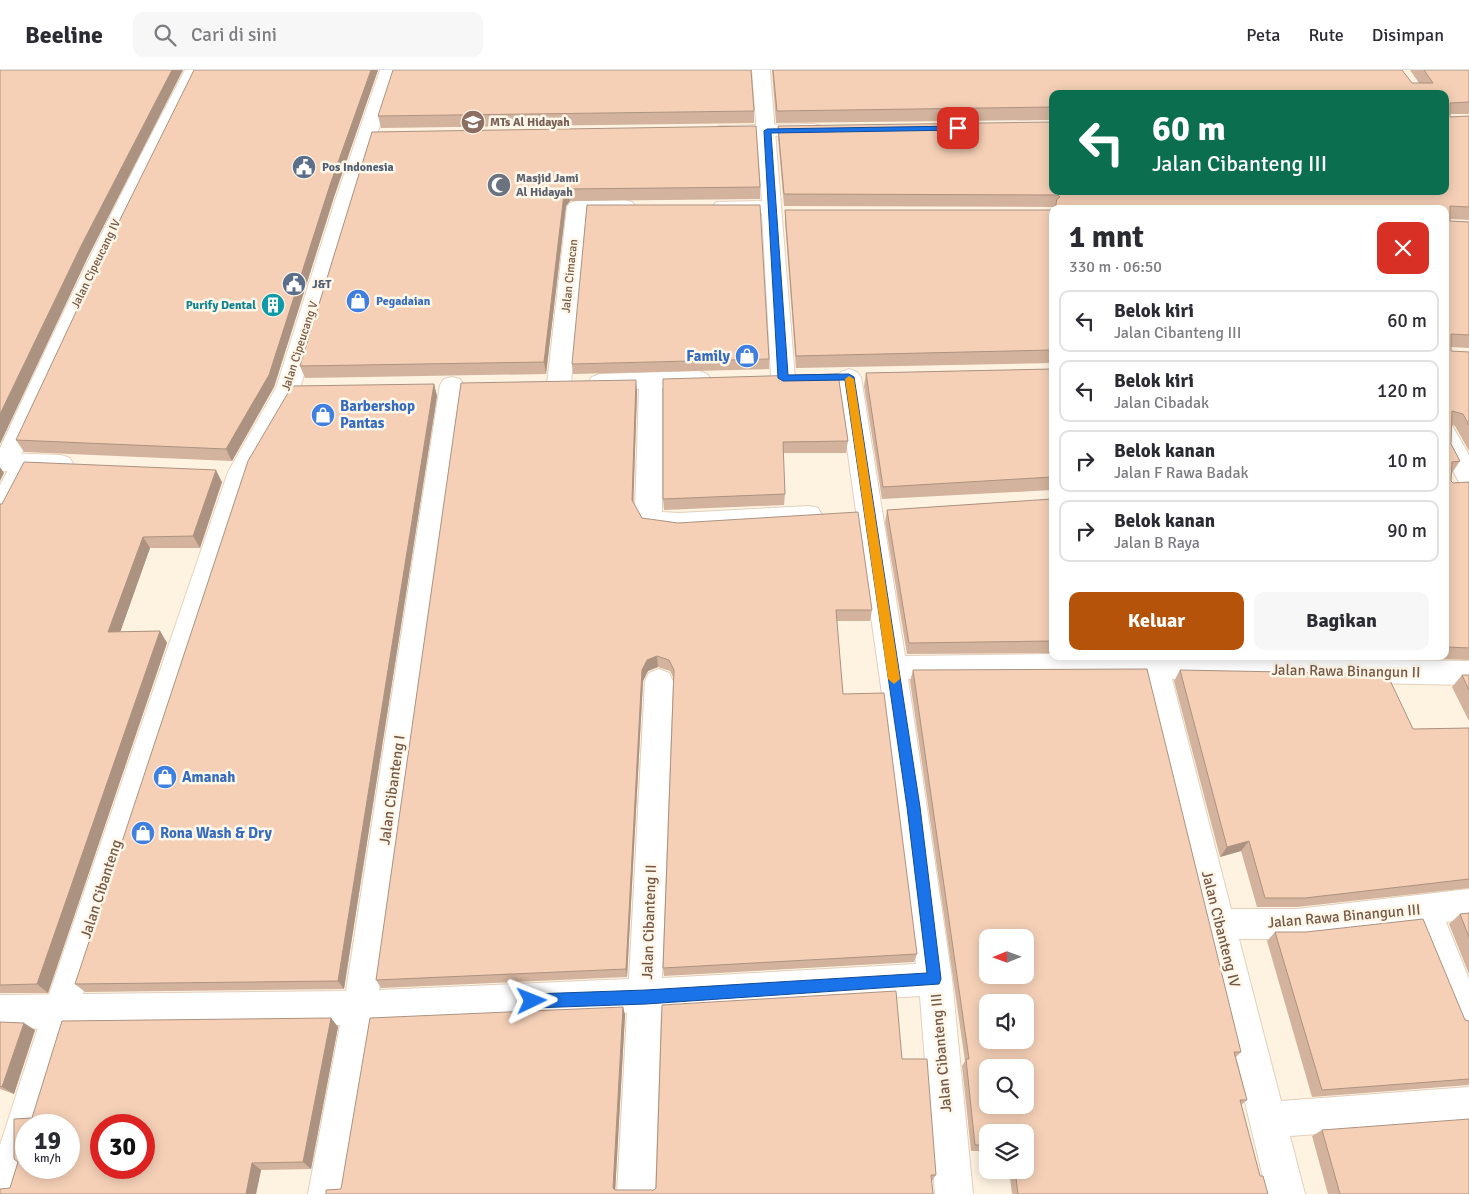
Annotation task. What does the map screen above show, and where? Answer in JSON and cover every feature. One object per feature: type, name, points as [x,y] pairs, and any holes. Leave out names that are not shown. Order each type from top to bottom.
[{"type":"street","name":"Jalan Cipeucang IV","points":[[0,508],[10,462],[80,297],[134,185],[194,70]]},
{"type":"street","name":"Jalan Cipeucang V","points":[[230,471],[298,388],[376,136],[389,70]]},
{"type":"street","points":[[761,70],[767,131],[783,378]]},
{"type":"street","points":[[699,132],[836,130]]},
{"type":"street","name":"Jalan Cimacan","points":[[644,206],[577,207],[549,384],[650,380]]},
{"type":"street","points":[[703,206],[795,213]]},
{"type":"street","name":"Jalan Cibanteng III","points":[[849,377],[848,513],[892,668],[913,807],[934,979],[954,1194]]},
{"type":"street","points":[[717,379],[650,380],[648,512],[654,521],[679,523],[897,510]]},
{"type":"street","name":"Jalan Cibanteng I","points":[[326,1194],[360,1007],[452,385]]},
{"type":"street","points":[[1449,440],[1469,478]]},
{"type":"street","points":[[10,462],[83,465]]},
{"type":"street","name":"Jalan Cibanteng","points":[[3,1194],[230,471]]},
{"type":"street","points":[[1449,484],[1469,483]]},
{"type":"street","name":"Jalan Rawa Binangun II","points":[[892,668],[1154,665],[1318,672],[1469,673]]},
{"type":"street","name":"Jalan Cibanteng IV","points":[[1154,665],[1286,1194]]},
{"type":"street","name":"Jalan Cibanteng II","points":[[636,1194],[659,681]]},
{"type":"street","name":"Jalan Rawa Binangun III","points":[[1220,924],[1297,924],[1469,904]]},
{"type":"street","points":[[1424,909],[1467,1015]]},
{"type":"street","points":[[0,1012],[360,1007],[646,997],[934,979]]},
{"type":"street","points":[[1268,1120],[1469,1105]]},
{"type":"building","points":[[0,70],[172,70],[82,244],[0,414]]},
{"type":"building","points":[[194,70],[371,70],[330,185],[269,375],[226,449],[16,440],[105,250]]},
{"type":"building","points":[[393,70],[751,70],[754,111],[378,116]]},
{"type":"building","points":[[773,70],[1402,70],[1412,83],[1433,83],[1424,70],[1469,70],[1469,102],[1450,103],[1450,117],[1469,116],[1469,207],[1450,206],[1450,221],[1469,222],[1469,335],[1451,334],[1451,351],[1469,352],[1469,425],[1463,414],[1452,411],[1451,444],[1460,461],[1452,462],[1451,481],[1453,483],[1469,482],[1469,648],[1449,647],[1449,205],[1056,205],[1057,199],[1060,197],[1058,195],[1449,195],[1449,90],[1049,90],[1049,107],[777,111]]},
{"type":"building","points":[[1049,122],[1049,195],[784,194],[778,126]]},
{"type":"building","points":[[756,126],[760,187],[568,189],[564,194],[544,362],[300,366],[372,132]]},
{"type":"building","points":[[587,205],[760,205],[769,359],[572,364]]},
{"type":"building","points":[[785,210],[1049,210],[1049,350],[796,356]]},
{"type":"building","points":[[1049,369],[1049,477],[883,487],[866,373]]},
{"type":"building","points":[[838,374],[848,441],[783,442],[785,494],[663,499],[663,379]]},
{"type":"building","points":[[636,380],[632,500],[642,518],[678,523],[858,512],[872,610],[836,610],[843,694],[884,693],[917,954],[663,968],[674,670],[669,660],[657,656],[647,660],[642,670],[626,969],[376,980],[461,383]]},
{"type":"building","points":[[434,384],[338,981],[75,984],[248,461],[292,386]]},
{"type":"building","points":[[24,462],[216,470],[193,536],[143,537],[108,632],[160,631],[37,984],[0,985],[0,504],[2,504]]},
{"type":"building","points":[[1049,499],[1049,641],[909,643],[887,510]]},
{"type":"building","points":[[1147,669],[1241,1052],[1234,1052],[1247,1100],[1240,1100],[1260,1176],[1263,1176],[1268,1194],[1018,1194],[1016,1179],[1034,1179],[1034,1124],[979,1124],[979,1145],[975,1145],[966,1059],[969,1059],[913,670]]},
{"type":"building","points":[[1180,670],[1387,674],[1413,729],[1469,728],[1469,879],[1305,898],[1265,898],[1249,841],[1227,847]]},
{"type":"building","points":[[1462,675],[1469,675],[1469,690]]},
{"type":"building","points":[[1469,913],[1469,937],[1460,914]]},
{"type":"building","points":[[1423,919],[1465,1020],[1469,1021],[1469,1079],[1322,1090],[1275,932],[1306,932]]},
{"type":"building","points":[[896,991],[902,1059],[927,1059],[936,1175],[931,1175],[933,1194],[326,1194],[326,1190],[341,1189],[370,1018],[623,1007],[613,1188],[615,1190],[654,1190],[656,1188],[662,1005]]},
{"type":"building","points":[[331,1018],[303,1162],[252,1163],[246,1194],[0,1194],[0,1189],[10,1188],[15,1172],[15,1179],[80,1179],[80,1114],[33,1114],[62,1021]]},
{"type":"building","points":[[0,1022],[24,1023],[2,1087],[0,1086]]},
{"type":"building","points":[[15,1119],[15,1160],[14,1159]]},
{"type":"building","points":[[1469,1119],[1469,1194],[1340,1194],[1322,1130]]},
{"type":"slow traffic","points":[[849,379],[866,504],[894,679]]},
{"type":"place","name":"MTs Al Hidayah","points":[[473,122]]},
{"type":"place","name":"Pos Indonesia","points":[[304,167]]},
{"type":"place","name":"Masjid Jami Al Hidayah","points":[[499,185]]},
{"type":"place","name":"J&T","points":[[294,284]]},
{"type":"place","name":"Pegadaian","points":[[358,301]]},
{"type":"place","name":"Purify Dental","points":[[273,305]]},
{"type":"place","name":"Family","points":[[747,356]]},
{"type":"place","name":"Barbershop Pantas","points":[[323,415]]},
{"type":"place","name":"Amanah","points":[[165,777]]},
{"type":"place","name":"Rona Wash & Dry","points":[[143,833]]},
{"type":"route","points":[[532,1001],[646,997],[934,979],[913,807],[866,504],[849,377],[783,378],[767,131],[958,128]]}]
